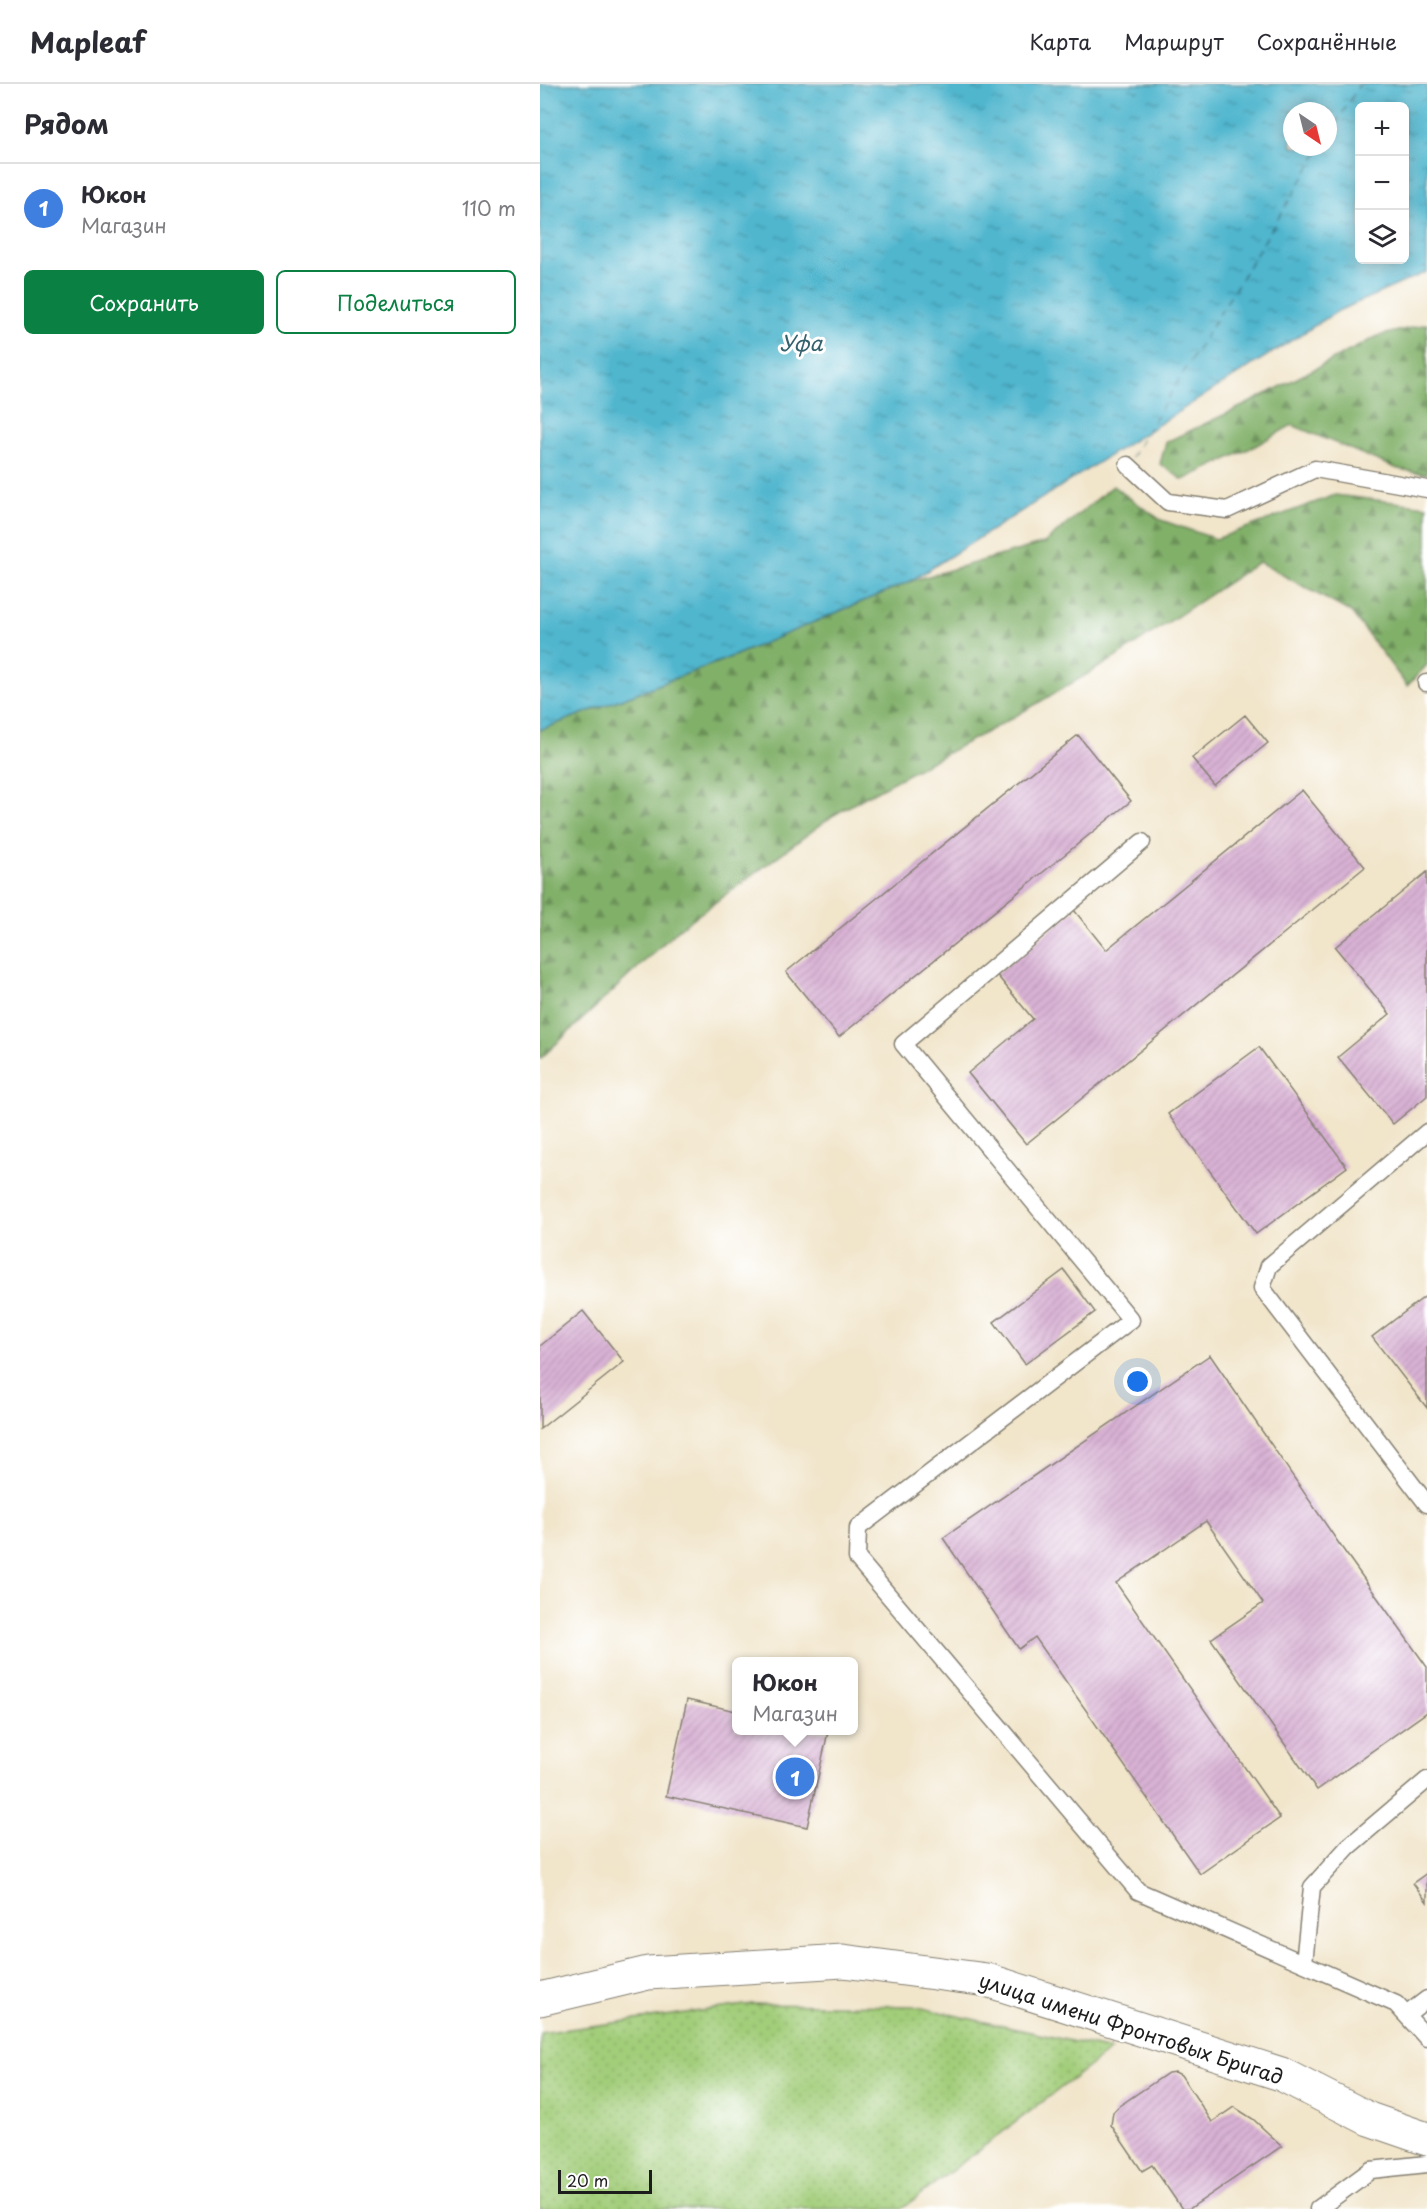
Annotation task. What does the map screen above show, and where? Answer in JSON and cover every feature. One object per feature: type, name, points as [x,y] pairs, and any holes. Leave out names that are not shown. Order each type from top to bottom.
[{"type":"street","name":"улица имени Фронтовых Бригад","points":[[540,1999],[648,1973],[843,1961],[987,1980],[1281,2074],[1369,2119],[1427,2139]]},
{"type":"lane","points":[[1128,465],[1168,502],[1227,510],[1315,469],[1427,489]]},
{"type":"lane","points":[[1142,842],[903,1044],[1131,1320],[858,1528],[857,1558],[1138,1891],[1396,2004],[1427,2038]]},
{"type":"lane","points":[[1427,1132],[1269,1266],[1262,1288],[1427,1504]]},
{"type":"lane","points":[[1304,1963],[1312,1887],[1348,1847],[1427,1780]]},
{"type":"lane","points":[[1406,2014],[1427,1999]]},
{"type":"lane","points":[[1318,2209],[1371,2170],[1427,2164]]},
{"type":"green space","points":[[1427,324],[1427,474],[1398,469],[1292,425],[1255,446],[1183,480],[1160,464],[1166,442],[1247,404],[1378,336]]},
{"type":"green space","points":[[1113,486],[1161,520],[1216,539],[1335,495],[1427,506],[1427,665],[1407,686],[1352,613],[1259,562],[1113,659],[1007,721],[834,815],[679,929],[540,1059],[540,730],[736,655],[911,581],[1044,543]]},
{"type":"green space","points":[[752,2004],[913,2006],[1111,2050],[901,2209],[540,2209],[540,2033]]},
{"type":"water","name":"Уфа","points":[[540,84],[1427,84],[1427,272],[1338,311],[911,581],[736,655],[540,730]]},
{"type":"building","points":[[1245,715],[1268,743],[1215,786],[1192,758]]},
{"type":"building","points":[[1078,735],[1131,801],[839,1037],[786,972]]},
{"type":"building","points":[[1302,790],[1365,867],[1026,1144],[968,1073],[1033,1019],[996,974],[1074,910],[1106,950]]},
{"type":"building","points":[[1427,872],[1427,1096],[1393,1124],[1338,1057],[1390,1014],[1335,947]]},
{"type":"building","points":[[1259,1047],[1347,1167],[1256,1234],[1168,1114]]},
{"type":"building","points":[[1064,1270],[1095,1312],[1025,1364],[994,1322]]},
{"type":"building","points":[[1427,1295],[1427,1408],[1372,1337]]},
{"type":"building","points":[[583,1311],[624,1362],[540,1429],[540,1346]]},
{"type":"building","points":[[1210,1355],[1342,1548],[1427,1667],[1427,1712],[1317,1790],[1211,1639],[1263,1603],[1206,1521],[1116,1583],[1280,1818],[1200,1874],[1035,1637],[1019,1649],[943,1538]]},
{"type":"building","points":[[687,1700],[732,1710],[732,1735],[827,1735],[807,1827],[666,1796]]},
{"type":"building","points":[[1427,1873],[1427,1902],[1413,1883]]},
{"type":"building","points":[[1175,2072],[1181,2075],[1212,2122],[1234,2107],[1253,2119],[1282,2146],[1189,2209],[1182,2209],[1152,2165],[1142,2171],[1111,2125],[1113,2112],[1119,2106],[1168,2073]]},
{"type":"ferry route","points":[[1337,122],[1360,84]]},
{"type":"ferry route","points":[[1131,458],[1316,156]]},
{"type":"place","name":"Юкон","points":[[795,1777]]}]
